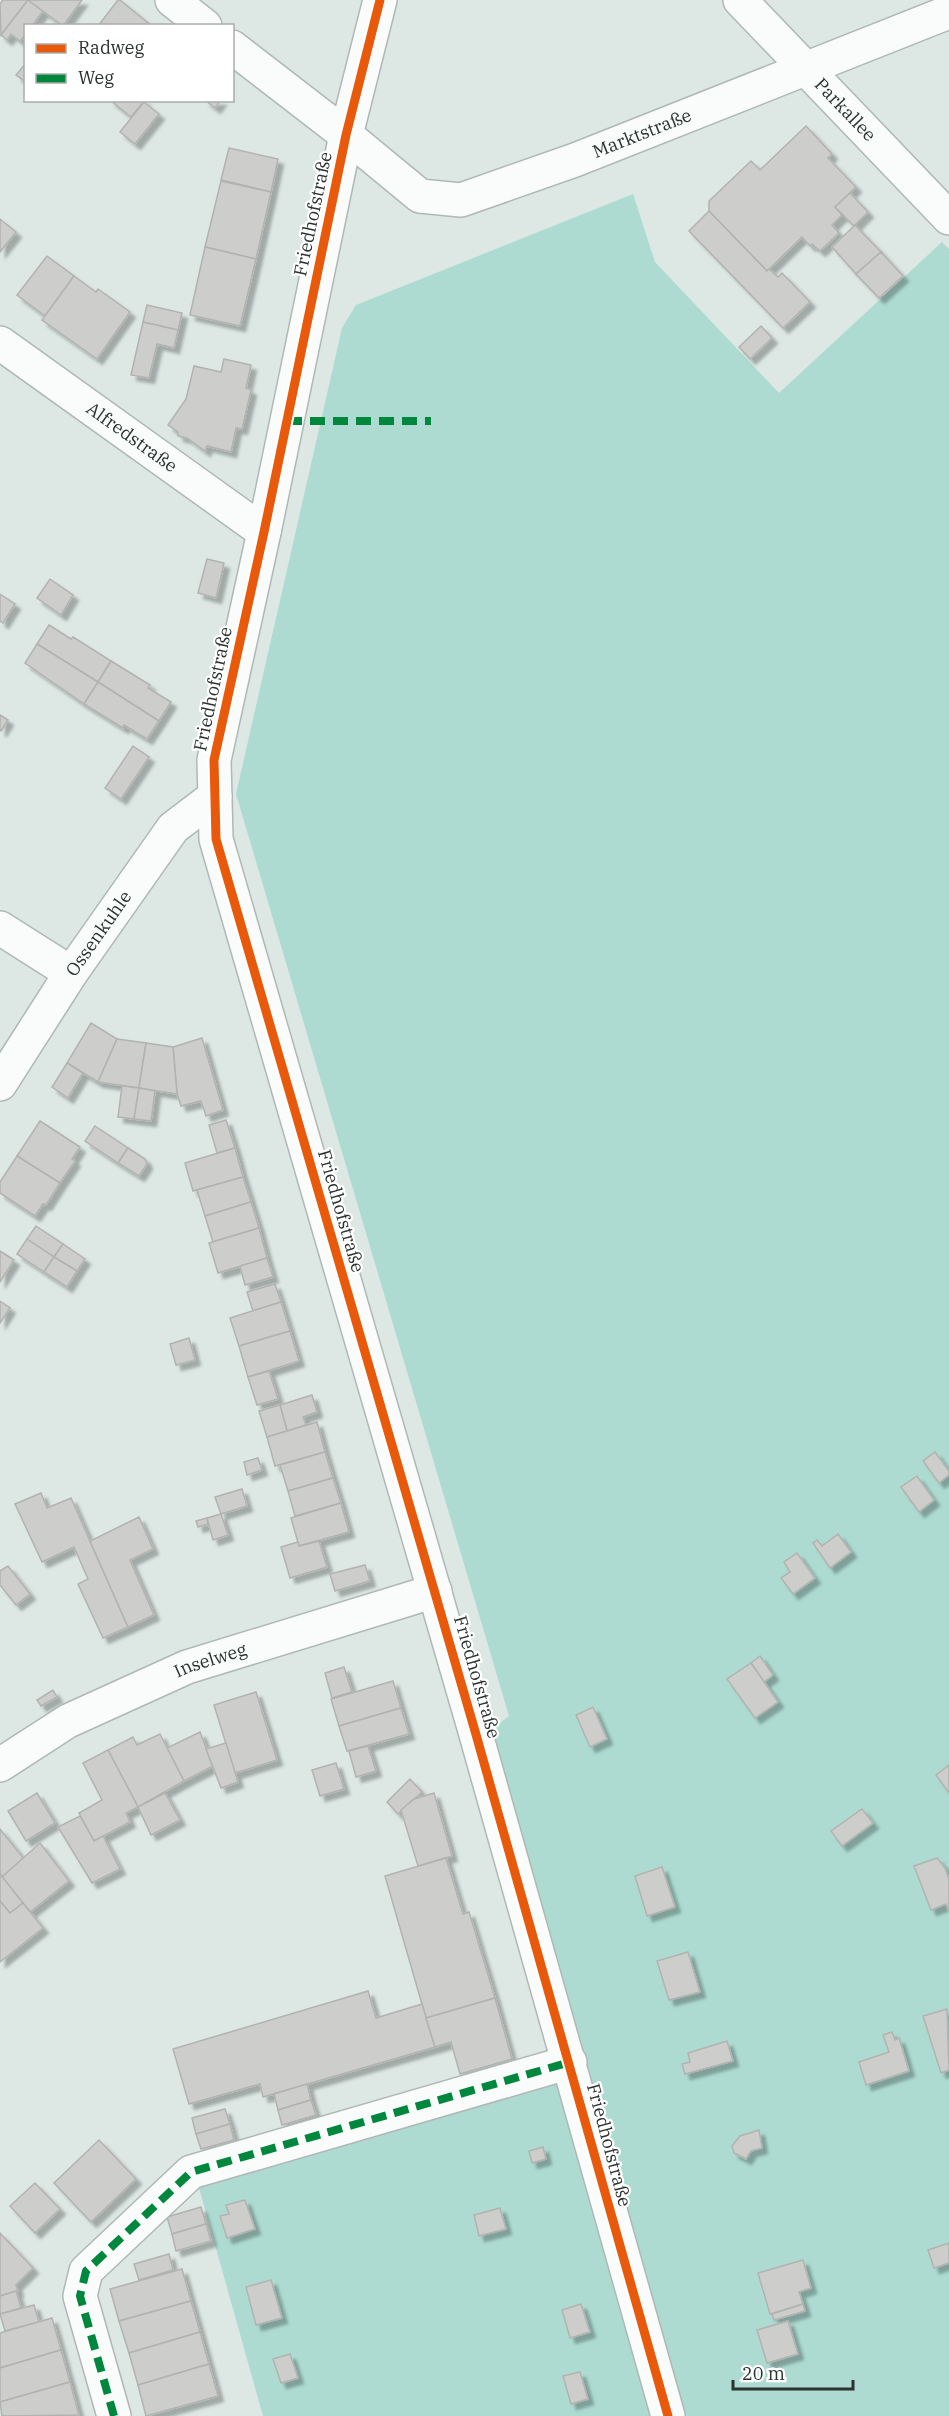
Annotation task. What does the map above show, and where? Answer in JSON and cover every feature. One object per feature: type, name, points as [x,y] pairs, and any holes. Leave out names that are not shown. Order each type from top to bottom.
[{"type":"street","points":[[172,0],[202,24]]},
{"type":"street","name":"Friedhofstraße","points":[[380,0],[346,135],[264,532],[214,760],[216,839],[570,2062],[627,2278],[668,2416]]},
{"type":"street","name":"Parkallee","points":[[740,0],[949,218]]},
{"type":"street","name":"Marktstraße","points":[[234,49],[346,135],[420,196],[461,200],[575,160],[949,12]]},
{"type":"street","name":"Alfredstraße","points":[[0,343],[264,532]]},
{"type":"street","name":"Ossenkuhle","points":[[0,1084],[70,973],[173,828],[215,796]]},
{"type":"street","points":[[0,928],[70,973]]},
{"type":"street","name":"Inselweg","points":[[0,1765],[68,1721],[187,1667],[435,1591]]},
{"type":"street","points":[[114,2416],[80,2296],[86,2271],[191,2172],[570,2062]]},
{"type":"green space","points":[[633,194],[655,262],[779,393],[942,242],[949,249],[949,2416],[263,2416],[199,2188],[590,2074],[491,1730],[509,1716],[236,794],[342,328],[356,305]]},
{"type":"building","points":[[3,0],[28,0],[1,35],[0,4]]},
{"type":"building","points":[[28,0],[43,11],[33,24],[24,24],[24,36],[20,41],[11,34],[7,40],[1,35]]},
{"type":"building","points":[[28,0],[82,0],[64,24],[60,24]]},
{"type":"building","points":[[120,0],[150,24],[100,24]]},
{"type":"building","points":[[24,65],[24,81],[16,75]]},
{"type":"building","points":[[112,102],[143,102],[131,117]]},
{"type":"building","points":[[144,102],[159,114],[135,144],[120,132]]},
{"type":"building","points":[[208,102],[220,102],[215,108]]},
{"type":"building","points":[[806,126],[832,154],[828,158],[856,187],[835,207],[842,215],[832,225],[839,233],[820,251],[812,244],[810,246],[802,237],[767,271],[709,211],[709,201],[751,161],[760,170]]},
{"type":"building","points":[[229,148],[278,159],[271,192],[221,180]]},
{"type":"building","points":[[221,181],[271,192],[256,259],[205,247]]},
{"type":"building","points":[[850,193],[868,212],[854,226],[835,207]]},
{"type":"building","points":[[709,211],[767,271],[769,269],[778,277],[782,273],[810,302],[783,328],[689,231]]},
{"type":"building","points":[[0,219],[16,232],[0,252]]},
{"type":"building","points":[[855,225],[881,252],[856,274],[832,247]]},
{"type":"building","points":[[205,247],[256,259],[240,326],[190,315]]},
{"type":"building","points":[[881,252],[903,276],[879,298],[856,274]]},
{"type":"building","points":[[47,256],[74,276],[45,316],[17,295]]},
{"type":"building","points":[[74,276],[96,292],[98,289],[130,312],[97,359],[42,320]]},
{"type":"building","points":[[147,305],[182,313],[178,330],[143,322]]},
{"type":"building","points":[[143,322],[178,330],[174,348],[157,344],[149,378],[131,375]]},
{"type":"building","points":[[761,326],[772,338],[750,359],[739,347]]},
{"type":"building","points":[[224,359],[251,365],[246,388],[251,390],[242,429],[236,428],[231,452],[207,446],[205,451],[187,438],[178,436],[178,432],[168,425],[186,399],[194,366],[221,372]]},
{"type":"building","points":[[207,559],[224,563],[216,598],[198,593]]},
{"type":"building","points":[[50,579],[73,595],[61,615],[37,598]]},
{"type":"building","points":[[0,594],[15,604],[3,623],[0,621]]},
{"type":"building","points":[[49,625],[111,661],[98,682],[37,644]]},
{"type":"building","points":[[37,644],[98,682],[84,704],[25,663]]},
{"type":"building","points":[[111,661],[150,685],[148,688],[171,702],[159,721],[98,682]]},
{"type":"building","points":[[98,682],[159,721],[147,739],[124,725],[123,728],[84,704]]},
{"type":"building","points":[[0,715],[8,720],[1,731],[0,730]]},
{"type":"building","points":[[133,746],[149,757],[121,799],[105,788]]},
{"type":"building","points":[[91,1023],[117,1039],[98,1082],[67,1063]]},
{"type":"building","points":[[202,1038],[223,1110],[206,1116],[201,1101],[181,1106],[177,1094],[173,1047]]},
{"type":"building","points":[[117,1039],[146,1043],[139,1088],[98,1082]]},
{"type":"building","points":[[146,1043],[173,1047],[177,1094],[139,1088]]},
{"type":"building","points":[[67,1063],[83,1073],[68,1098],[52,1087]]},
{"type":"building","points":[[122,1086],[139,1088],[134,1119],[118,1117]]},
{"type":"building","points":[[139,1088],[155,1091],[151,1121],[134,1119]]},
{"type":"building","points":[[226,1120],[235,1148],[217,1153],[209,1125]]},
{"type":"building","points":[[40,1121],[80,1147],[72,1159],[75,1161],[60,1183],[17,1156]]},
{"type":"building","points":[[95,1126],[128,1148],[118,1163],[85,1141]]},
{"type":"building","points":[[128,1148],[145,1159],[147,1164],[139,1176],[118,1163]]},
{"type":"building","points":[[235,1148],[243,1177],[193,1191],[185,1163]]},
{"type":"building","points":[[17,1156],[60,1183],[46,1205],[43,1204],[35,1216],[0,1193],[0,1182]]},
{"type":"building","points":[[243,1177],[251,1202],[205,1216],[197,1190]]},
{"type":"building","points":[[251,1202],[259,1228],[213,1242],[205,1216]]},
{"type":"building","points":[[36,1226],[63,1244],[54,1257],[27,1239]]},
{"type":"building","points":[[259,1228],[267,1258],[218,1273],[209,1243]]},
{"type":"building","points":[[27,1239],[54,1257],[44,1272],[17,1254]]},
{"type":"building","points":[[63,1244],[85,1259],[77,1271],[54,1257]]},
{"type":"building","points":[[0,1251],[14,1260],[0,1282]]},
{"type":"building","points":[[54,1257],[77,1271],[67,1287],[44,1272]]},
{"type":"building","points":[[267,1258],[273,1277],[245,1285],[240,1266]]},
{"type":"building","points":[[275,1284],[281,1302],[253,1311],[247,1292]]},
{"type":"building","points":[[0,1301],[10,1308],[0,1323]]},
{"type":"building","points":[[281,1302],[290,1331],[239,1346],[230,1318]]},
{"type":"building","points":[[290,1331],[299,1361],[248,1377],[239,1346]]},
{"type":"building","points":[[189,1338],[195,1360],[176,1365],[170,1344]]},
{"type":"building","points":[[269,1371],[278,1399],[257,1405],[248,1377]]},
{"type":"building","points":[[312,1395],[317,1412],[303,1417],[306,1425],[287,1431],[280,1405]]},
{"type":"building","points":[[280,1405],[287,1431],[267,1437],[259,1411]]},
{"type":"building","points":[[317,1422],[325,1452],[275,1466],[267,1437]]},
{"type":"building","points":[[325,1452],[333,1478],[288,1491],[280,1465]]},
{"type":"building","points":[[935,1452],[949,1471],[949,1475],[939,1483],[923,1461]]},
{"type":"building","points":[[258,1458],[262,1470],[247,1475],[244,1462]]},
{"type":"building","points":[[917,1476],[934,1500],[919,1512],[901,1487]]},
{"type":"building","points":[[333,1478],[341,1503],[295,1516],[288,1491]]},
{"type":"building","points":[[242,1489],[247,1506],[221,1514],[215,1497]]},
{"type":"building","points":[[41,1493],[47,1508],[71,1498],[128,1627],[103,1638],[78,1584],[88,1579],[74,1547],[42,1562],[15,1504]]},
{"type":"building","points":[[341,1503],[349,1532],[299,1546],[291,1518]]},
{"type":"building","points":[[221,1514],[228,1535],[213,1540],[207,1518]]},
{"type":"building","points":[[139,1517],[153,1549],[130,1560],[154,1615],[128,1627],[90,1541]]},
{"type":"building","points":[[207,1518],[208,1524],[198,1527],[196,1521]]},
{"type":"building","points":[[838,1534],[851,1552],[830,1568],[813,1543],[817,1540],[822,1546]]},
{"type":"building","points":[[319,1541],[327,1567],[290,1578],[281,1547],[298,1542],[299,1546]]},
{"type":"building","points":[[797,1553],[815,1578],[793,1594],[781,1578],[790,1572],[784,1562]]},
{"type":"building","points":[[365,1565],[370,1581],[335,1591],[330,1574]]},
{"type":"building","points":[[8,1566],[30,1594],[16,1605],[0,1585],[0,1571]]},
{"type":"building","points":[[760,1656],[773,1675],[764,1682],[751,1663]]},
{"type":"building","points":[[751,1663],[778,1702],[755,1718],[727,1679]]},
{"type":"building","points":[[344,1667],[352,1692],[332,1698],[325,1673]]},
{"type":"building","points":[[393,1681],[401,1708],[339,1726],[331,1699]]},
{"type":"building","points":[[53,1690],[57,1697],[41,1706],[37,1700]]},
{"type":"building","points":[[256,1692],[277,1760],[235,1773],[214,1705]]},
{"type":"building","points":[[593,1707],[607,1739],[590,1747],[576,1715]]},
{"type":"building","points":[[401,1708],[409,1734],[347,1751],[339,1726]]},
{"type":"building","points":[[200,1732],[213,1766],[184,1781],[167,1748]]},
{"type":"building","points":[[160,1734],[184,1781],[138,1807],[108,1750],[133,1737],[137,1745]]},
{"type":"building","points":[[226,1743],[238,1782],[221,1788],[206,1749]]},
{"type":"building","points":[[368,1746],[376,1771],[356,1777],[349,1751]]},
{"type":"building","points":[[108,1750],[138,1807],[126,1813],[130,1822],[94,1841],[79,1813],[102,1800],[83,1763]]},
{"type":"building","points":[[336,1763],[344,1789],[320,1796],[312,1770]]},
{"type":"building","points":[[949,1765],[949,1793],[936,1775]]},
{"type":"building","points":[[410,1779],[422,1792],[398,1814],[387,1802]]},
{"type":"building","points":[[37,1793],[55,1823],[26,1841],[8,1811]]},
{"type":"building","points":[[165,1793],[180,1820],[151,1835],[138,1807]]},
{"type":"building","points":[[434,1793],[452,1856],[418,1866],[401,1810],[414,1799]]},
{"type":"building","points":[[862,1809],[873,1823],[842,1846],[831,1831]]},
{"type":"building","points":[[80,1816],[94,1841],[103,1836],[120,1869],[92,1883],[58,1827]]},
{"type":"building","points":[[0,1829],[24,1859],[2,1877],[0,1874]]},
{"type":"building","points":[[40,1843],[69,1881],[30,1912],[2,1877]]},
{"type":"building","points":[[446,1858],[463,1914],[469,1912],[495,1998],[426,2018],[385,1876]]},
{"type":"building","points":[[937,1858],[945,1868],[949,1879],[949,1912],[946,1904],[931,1910],[914,1866]]},
{"type":"building","points":[[662,1867],[675,1907],[647,1916],[635,1876]]},
{"type":"building","points":[[0,1874],[23,1903],[10,1913],[0,1901]]},
{"type":"building","points":[[0,1901],[10,1913],[23,1903],[43,1928],[0,1962]]},
{"type":"building","points":[[688,1952],[700,1992],[669,2000],[657,1961]]},
{"type":"building","points":[[368,1991],[376,2018],[422,2004],[435,2047],[263,2097],[260,2084],[189,2104],[173,2049]]},
{"type":"building","points":[[495,1998],[512,2059],[460,2074],[451,2042],[435,2047],[426,2018]]},
{"type":"building","points":[[947,2009],[949,2070],[941,2073],[923,2016]]},
{"type":"building","points":[[892,2032],[895,2040],[899,2038],[909,2071],[866,2085],[859,2062],[889,2052],[883,2035]]},
{"type":"building","points":[[727,2041],[733,2061],[685,2074],[682,2064],[690,2062],[688,2053]]},
{"type":"building","points":[[307,2084],[311,2100],[278,2110],[274,2094]]},
{"type":"building","points":[[311,2100],[316,2115],[282,2125],[278,2110]]},
{"type":"building","points":[[225,2109],[230,2124],[196,2134],[192,2118]]},
{"type":"building","points":[[230,2124],[234,2140],[201,2149],[196,2134]]},
{"type":"building","points":[[759,2130],[762,2148],[751,2151],[746,2159],[734,2153],[732,2146],[740,2136]]},
{"type":"building","points":[[99,2140],[136,2179],[91,2222],[54,2183]]},
{"type":"building","points":[[543,2147],[546,2159],[532,2163],[529,2151]]},
{"type":"building","points":[[35,2183],[60,2209],[35,2233],[10,2206]]},
{"type":"building","points":[[245,2200],[255,2229],[227,2238],[220,2216],[229,2214],[226,2205]]},
{"type":"building","points":[[201,2207],[206,2224],[172,2234],[167,2217]]},
{"type":"building","points":[[500,2208],[506,2229],[479,2236],[474,2215]]},
{"type":"building","points":[[206,2224],[211,2241],[176,2251],[172,2234]]},
{"type":"building","points":[[0,2233],[33,2268],[16,2285],[18,2291],[0,2296]]},
{"type":"building","points":[[949,2243],[949,2263],[934,2268],[928,2250]]},
{"type":"building","points":[[169,2254],[173,2270],[139,2280],[134,2264]]},
{"type":"building","points":[[803,2260],[811,2288],[799,2292],[803,2304],[770,2314],[758,2273]]},
{"type":"building","points":[[182,2269],[191,2301],[119,2321],[110,2289]]},
{"type":"building","points":[[271,2280],[282,2318],[256,2325],[246,2287]]},
{"type":"building","points":[[16,2291],[21,2308],[0,2314],[0,2296]]},
{"type":"building","points":[[191,2301],[200,2332],[129,2353],[119,2321]]},
{"type":"building","points":[[581,2304],[590,2332],[570,2338],[562,2310]]},
{"type":"building","points":[[803,2304],[805,2311],[774,2320],[772,2314]]},
{"type":"building","points":[[34,2305],[39,2322],[5,2331],[0,2314]]},
{"type":"building","points":[[52,2318],[61,2350],[0,2368],[0,2333]]},
{"type":"building","points":[[788,2321],[798,2354],[767,2363],[757,2330]]},
{"type":"building","points":[[200,2332],[209,2364],[138,2385],[129,2353]]},
{"type":"building","points":[[61,2350],[70,2382],[0,2402],[0,2368]]},
{"type":"building","points":[[290,2354],[298,2378],[281,2383],[273,2359]]},
{"type":"building","points":[[209,2364],[218,2396],[146,2416],[138,2385]]},
{"type":"building","points":[[580,2372],[588,2399],[571,2404],[563,2376]]},
{"type":"building","points":[[70,2382],[79,2415],[2,2416],[0,2402]]},
{"type":"marked path","points":[[287,421],[431,421]]},
{"type":"marked path","points":[[114,2416],[80,2296],[86,2271],[191,2172],[570,2062]]},
{"type":"cycle path","points":[[380,0],[346,135],[264,532],[214,760],[216,839],[475,1731],[668,2416]]}]
